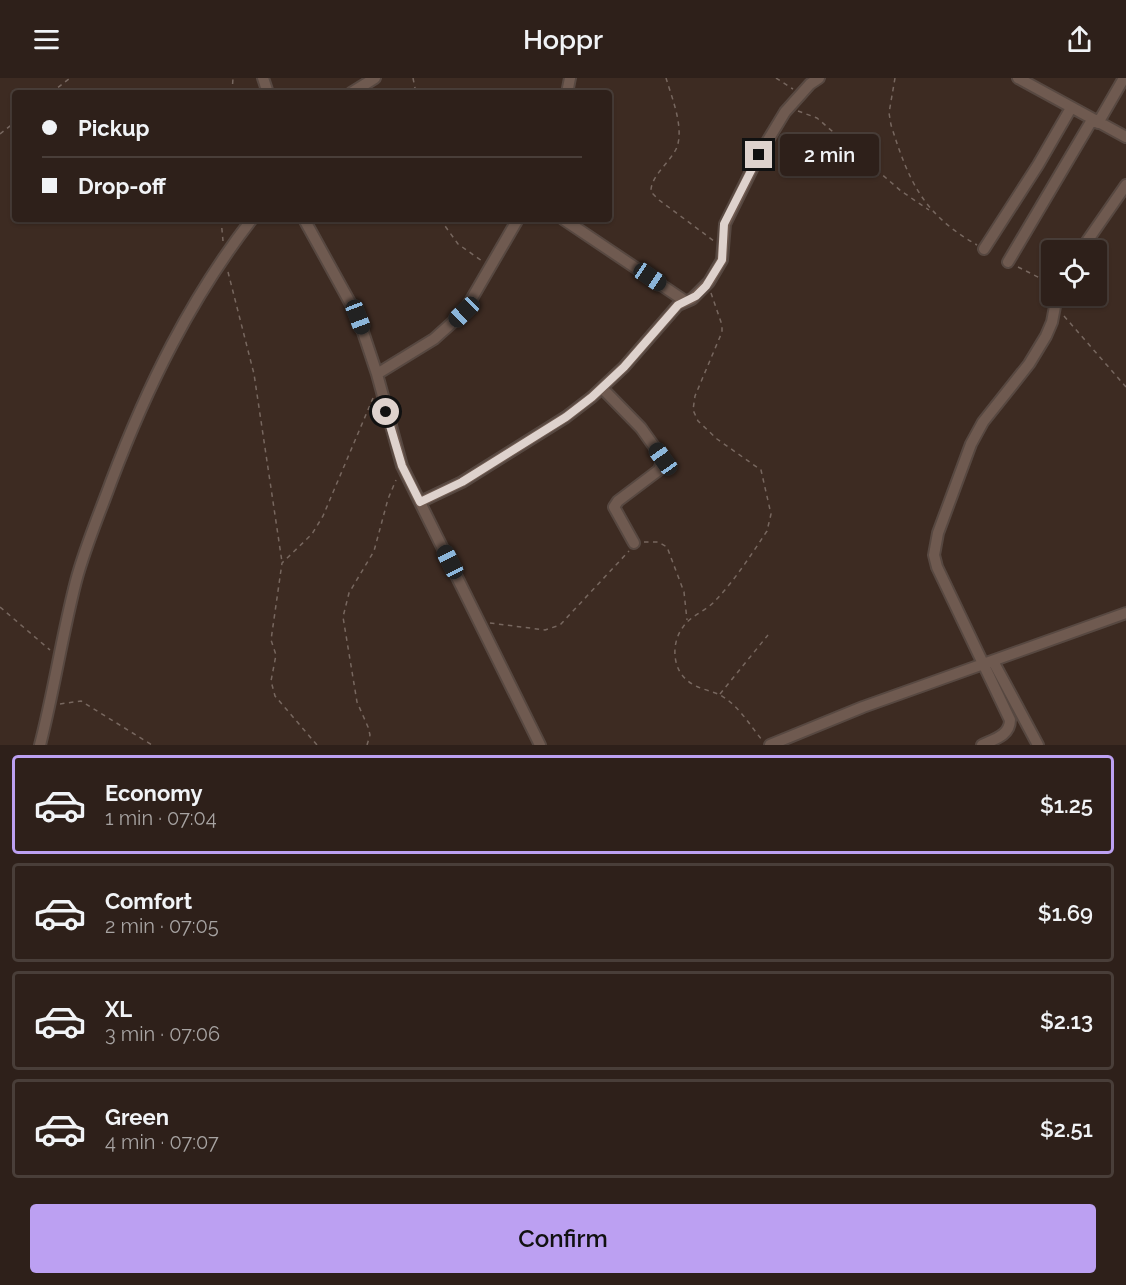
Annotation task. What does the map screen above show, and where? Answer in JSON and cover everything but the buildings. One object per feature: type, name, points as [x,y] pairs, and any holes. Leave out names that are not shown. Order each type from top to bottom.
[{"type":"street","points":[[356,90],[375,78]]},
{"type":"street","points":[[420,502],[462,482],[566,417],[602,388],[664,318],[685,301],[692,300],[706,286],[722,260],[727,220],[759,155],[785,112],[819,78]]},
{"type":"street","points":[[1018,78],[1126,138]]},
{"type":"street","points":[[1008,262],[1124,78]]},
{"type":"street","points":[[984,249],[1071,108]]},
{"type":"street","points":[[1088,240],[1126,185]]},
{"type":"street","points":[[40,745],[76,580],[126,443],[169,346],[224,256],[250,222]]},
{"type":"street","points":[[306,222],[358,317],[378,378],[402,466],[540,745]]},
{"type":"street","points":[[378,378],[451,325],[476,295],[516,222]]},
{"type":"street","points":[[567,222],[685,301]]},
{"type":"street","points":[[1038,745],[989,663],[937,567],[934,546],[977,431],[993,407],[1029,364],[1046,336],[1055,306]]},
{"type":"street","points":[[602,388],[641,428],[663,459],[659,470],[618,501],[614,507],[634,543]]},
{"type":"street","points":[[768,745],[863,707],[1126,613]]},
{"type":"street","points":[[982,745],[1001,736],[1010,727],[1008,712],[989,663]]},
{"type":"path","points":[[55,90],[70,78]]},
{"type":"path","points":[[666,78],[675,108],[678,144],[653,183],[651,192],[724,248]]},
{"type":"path","points":[[776,78],[801,94]]},
{"type":"path","points":[[895,78],[889,112],[891,125],[912,178],[923,201],[932,212]]},
{"type":"path","points":[[785,112],[801,111],[817,118],[901,192],[932,212],[964,238],[984,249]]},
{"type":"path","points":[[0,134],[12,124]]},
{"type":"path","points":[[221,222],[224,256],[254,374],[282,562],[271,640],[276,655],[271,688],[275,696],[317,745]]},
{"type":"path","points":[[442,222],[459,244],[491,266]]},
{"type":"path","points":[[1008,262],[1041,278]]},
{"type":"path","points":[[706,286],[714,298],[722,332],[695,396],[693,410],[698,421],[717,439],[761,470],[771,522],[729,585],[714,603],[688,622],[679,634],[676,647],[677,668],[689,682],[719,695],[738,709],[768,745]]},
{"type":"path","points":[[1061,312],[1126,387]]},
{"type":"path","points":[[282,562],[312,534],[323,516],[378,378]]},
{"type":"path","points":[[367,745],[370,735],[357,702],[343,616],[349,593],[374,551],[388,500],[402,466]]},
{"type":"path","points":[[480,621],[545,630],[560,625],[619,564],[634,543],[658,542],[667,547],[684,592],[688,622]]},
{"type":"path","points":[[0,607],[60,658]]},
{"type":"path","points":[[719,695],[768,635]]},
{"type":"path","points":[[49,708],[70,701],[81,701],[152,745]]},
{"type":"route","points":[[386,412],[402,466],[420,502],[462,482],[566,417],[610,381],[664,318],[682,302],[692,300],[706,286],[722,260],[724,224],[759,155]]}]
